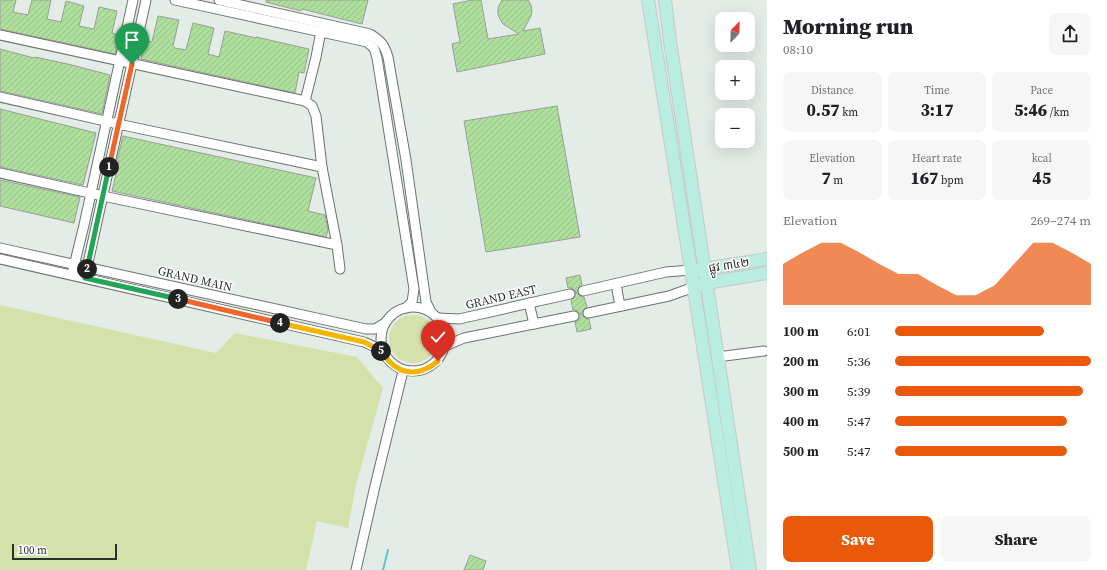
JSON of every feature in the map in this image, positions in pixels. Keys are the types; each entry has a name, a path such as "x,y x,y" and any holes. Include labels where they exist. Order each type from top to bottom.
{"main road":[{"path":"648,0 738,570"},
{"path":"664,0 750,570"},
{"name":"ផ្លូវ ៣៤២","path":"691,270 704,270 767,259"},
{"name":"ផ្លូវ ៣៤២","path":"694,287 706,283 767,273"}],"street":[{"path":"72,275 133,0"},
{"path":"85,278 146,0"},
{"path":"175,0 322,27 370,34 375,43 374,48 380,74 414,289 412,302 406,308"},
{"path":"219,0 322,27"},
{"path":"305,101 322,27"},
{"path":"0,35 305,101 312,106 316,116 322,167 337,245 340,269"},
{"path":"375,43 385,47 391,72 406,160 426,302 443,326 446,335 443,353 438,361 431,367 415,372 403,370 391,363 383,352 380,343 381,334 385,323 392,314 412,307 421,308 434,315"},
{"path":"380,74 391,72"},
{"path":"0,97 118,124 322,167"},
{"path":"0,173 337,245"},
{"name":"GRAND MAIN","path":"0,248 366,329 375,329 385,323"},
{"name":"GRAND MAIN","path":"0,259 364,342 383,352"},
{"path":"583,291 666,272 691,270"},
{"path":"616,284 620,306"},
{"path":"588,313 669,296 694,287"},
{"name":"GRAND EAST","path":"434,315 459,319 570,294"},
{"path":"529,303 534,324"},
{"path":"445,346 464,338 574,316"},
{"path":"717,357 764,351"},
{"path":"356,570 403,370"}],"green space":[{"path":"0,305 216,353 235,333 357,357 383,388 356,485 348,528 317,521 306,570 0,570"},
{"path":"408,315 418,315 427,319 433,325 436,330 436,348 427,359 418,363 408,363 399,359 393,353 389,344 389,334 393,325 399,319"}],"building":[{"path":"0,0 16,0 13,12 28,15 32,0 51,0 47,19 61,22 66,1 84,6 79,26 94,29 99,7 117,11 112,33 119,35 115,54 0,29"},
{"path":"266,0 368,0 362,24 302,9 301,11 281,6 266,2"},
{"path":"472,0 481,0 488,39 519,34 503,24 500,19 498,8 502,0 528,0 532,11 523,31 540,28 545,54 457,72 452,44 460,42 453,4"},
{"path":"158,16 179,20 173,46 175,48 186,50 193,23 214,28 208,54 219,57 225,31 309,49 304,73 299,72 295,93 141,59 145,40 152,42"},
{"path":"0,49 110,75 102,114 0,91"},
{"path":"557,106 580,237 486,252 464,121"},
{"path":"0,109 96,133 83,185 0,167"},
{"path":"123,136 316,178 308,211 325,215 328,230 326,237 112,191"},
{"path":"0,180 80,197 74,223 0,206"},
{"path":"580,275 582,285 579,287 577,292 579,295 584,297 587,307 582,311 582,315 586,319 589,319 591,329 577,332 575,322 580,318 580,314 576,310 573,310 571,300 574,298 576,293 572,288 568,288 566,278"},
{"path":"470,555 486,561 483,570 464,570"}],"waterway":[{"path":"383,570 388,550"}],"route":[{"path":"132,64 85,278 364,342 383,352 388,360 403,370 415,372 422,371 431,367 438,361"}]}
